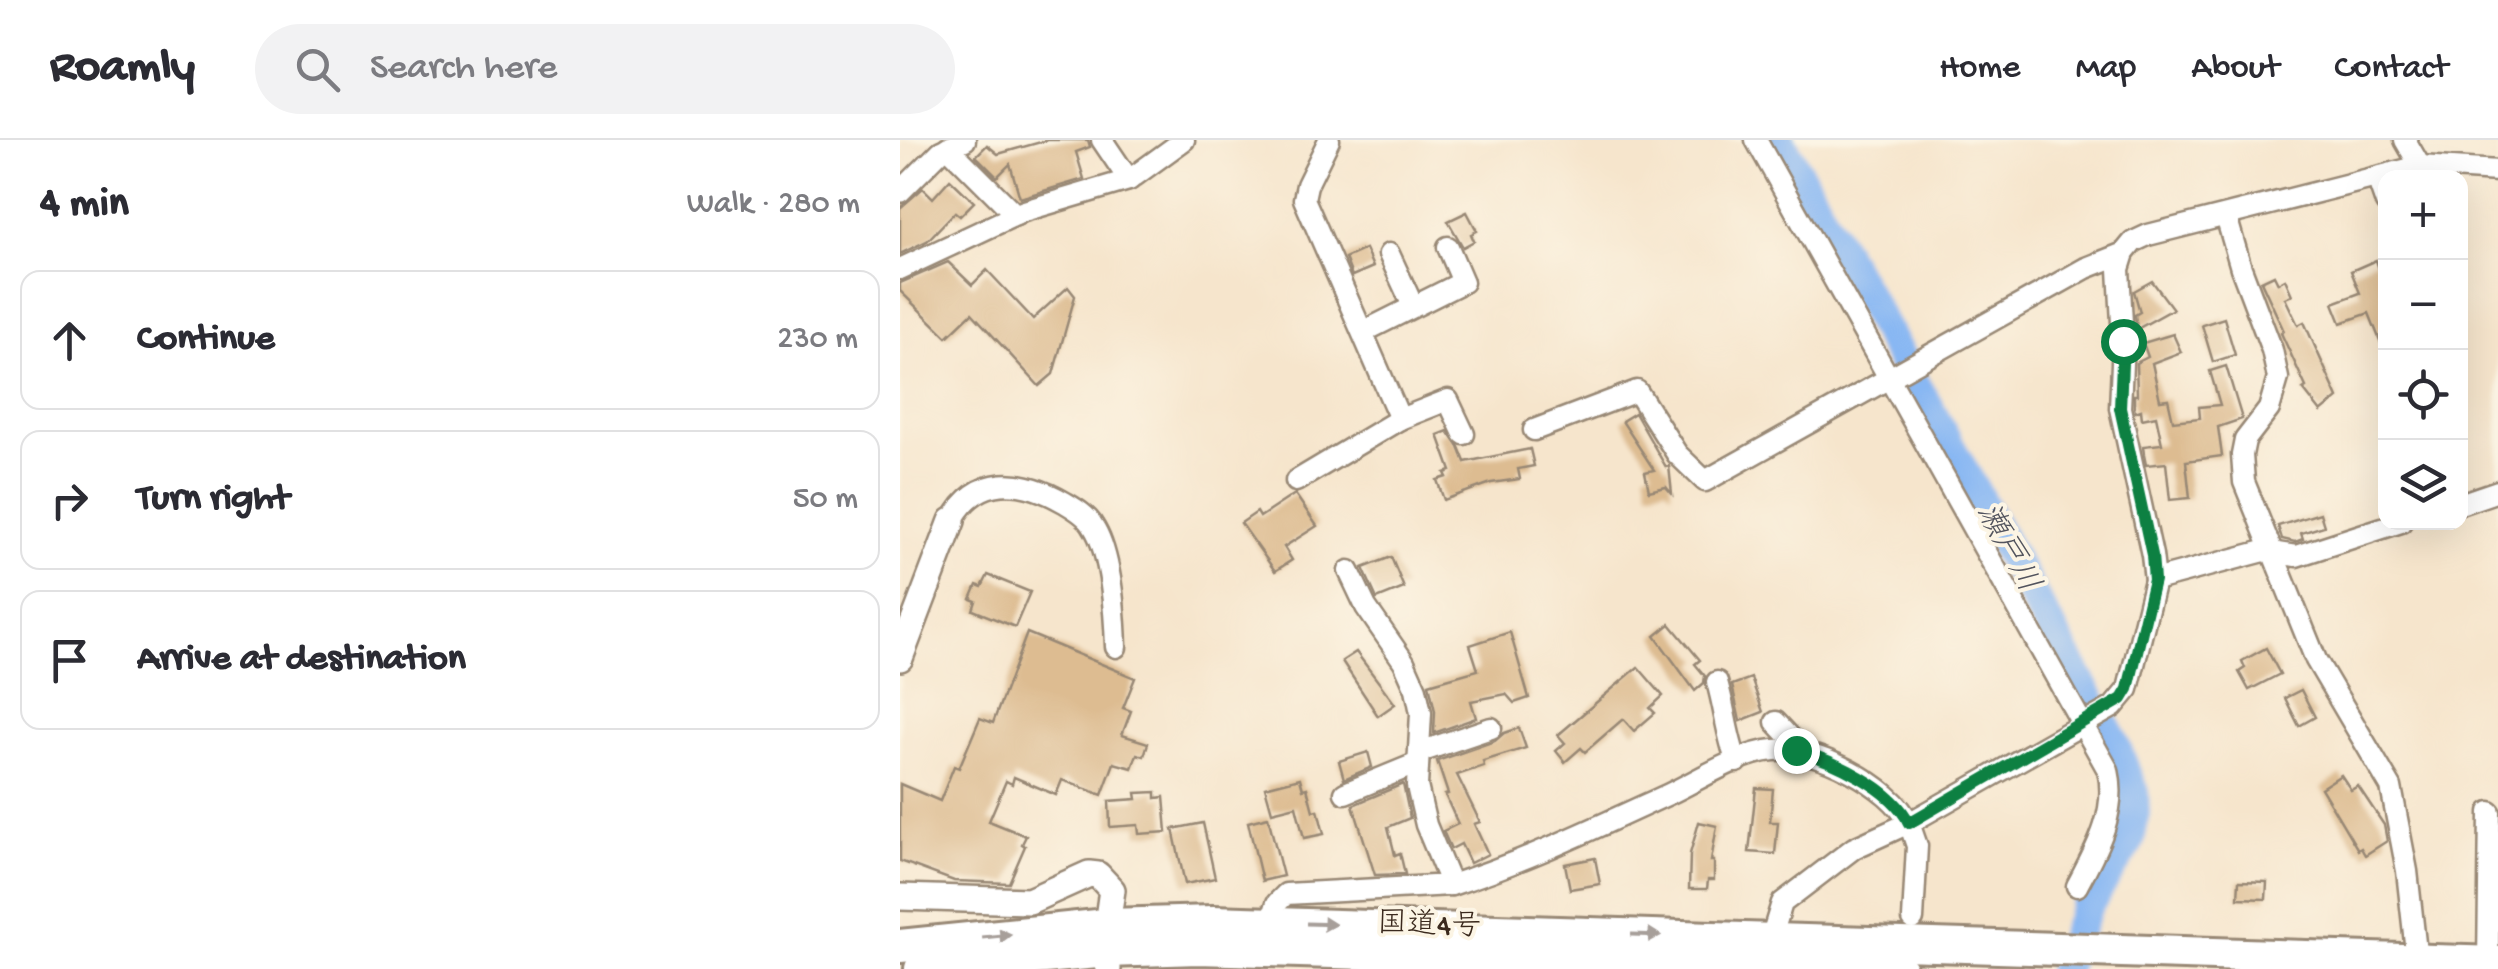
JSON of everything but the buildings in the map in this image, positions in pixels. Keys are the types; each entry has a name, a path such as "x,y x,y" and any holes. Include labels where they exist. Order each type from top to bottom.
{"highway":[{"name":"国道4号","path":"921,969 989,965 1271,922 1900,969"},
{"name":"国道4号","path":"900,946 1198,948 1455,962 1765,957 2017,947 2493,963"}],"street":[{"path":"1102,140 1130,180"},
{"path":"900,269 1016,215 1130,180 1184,140"},
{"path":"1329,140 1304,199 1400,420"},
{"path":"1756,140 2086,722 2108,770 2112,799 2094,855 2076,886"},
{"path":"2405,140 2420,166"},
{"path":"900,192 957,144 1016,215"},
{"path":"1765,957 1782,903 1854,848 1909,823 2086,722 2113,706 2128,689 2154,580 2120,408 2123,341 2119,269 2124,253 2134,242 2148,235 2420,166 2498,171"},
{"path":"2226,216 2278,378 2268,408 2245,440 2244,482 2316,660 2392,787 2417,961"},
{"path":"1362,332 1463,282 1448,246"},
{"path":"1534,430 1636,391 1677,454 1706,481 2086,268 2124,253"},
{"path":"1389,254 1414,306"},
{"path":"1296,481 1400,420 1448,400 1464,434"},
{"path":"900,658 952,521 975,494 1010,484 1032,486 1076,510 1095,528 1116,621 1116,647"},
{"path":"2468,501 2498,492"},
{"path":"2154,580 2264,551 2296,556 2378,529"},
{"path":"1349,571 1416,689 1421,713 1417,786 1426,825 1450,885"},
{"path":"1718,682 1729,724 1728,741 1737,762"},
{"path":"1776,722 1804,752"},
{"path":"1344,792 1491,728"},
{"path":"1271,922 1277,903 1286,894 1450,885 1570,840 1755,754 1774,750 1817,756 1885,793 1902,808 1917,846 1913,920"},
{"path":"2490,812 2493,963"},
{"path":"900,897 1028,901 1094,874 1104,878 1112,890 1107,948"}],"waterway":[{"name":"瀬戸川","path":"1779,140 2112,739 2133,793 2129,840 2086,907 2063,969"}],"route":[{"path":"1796,750 1817,756 1885,793 1902,808 1909,823 2122,699 2128,689 2154,580 2120,408 2123,341"}]}
